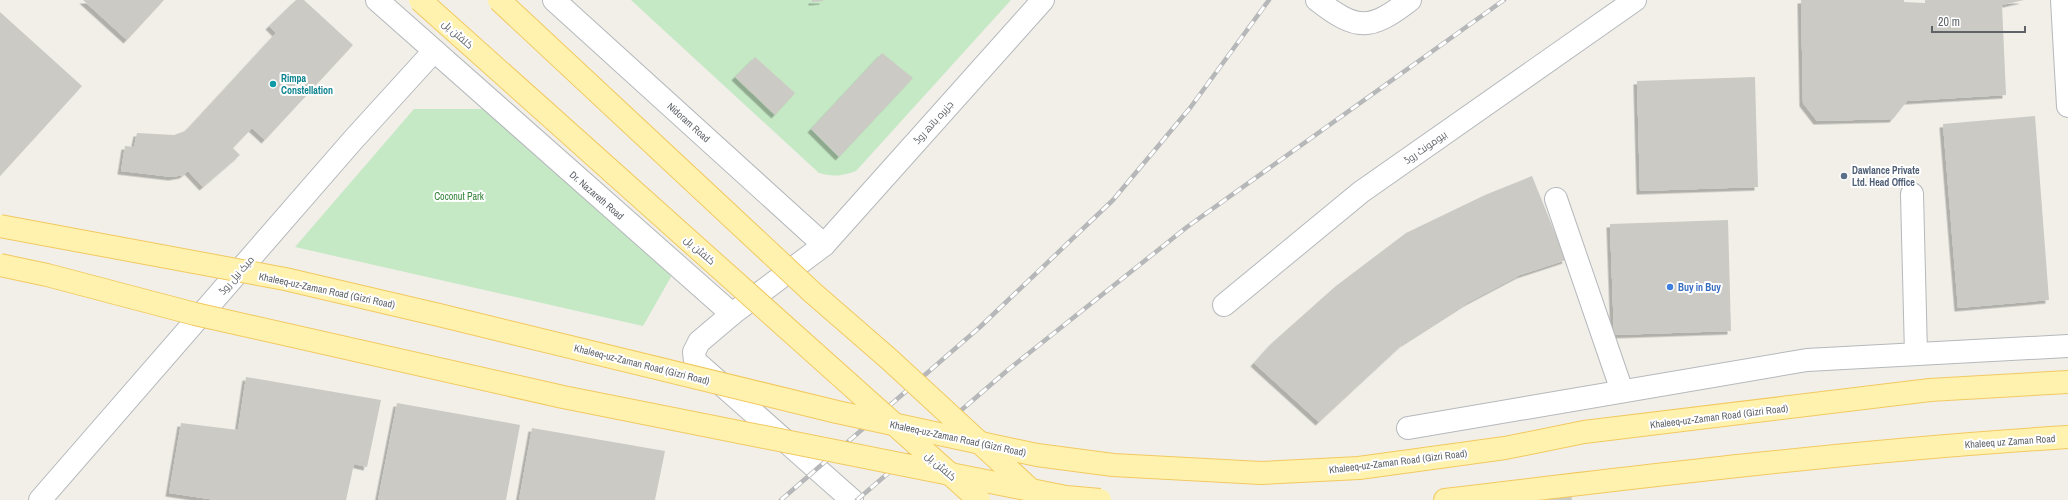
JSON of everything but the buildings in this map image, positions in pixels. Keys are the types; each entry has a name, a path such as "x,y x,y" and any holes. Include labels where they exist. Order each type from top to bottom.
{"main road":[{"name":"کلفٹن پل","path":"420,0 979,500"},
{"path":"499,0 813,293 889,359 1041,500"},
{"name":"Khaleeq-uz-Zaman Road (Gizri Road)","path":"0,226 285,279 440,315 837,412 1037,455 1113,466 1261,473 1359,468 1505,448 1584,432 1930,390 2068,382"},
{"path":"0,265 47,275 202,316 564,397 1066,497 1100,500"},
{"name":"Khaleeq uz Zaman Road","path":"1445,500 1951,444 2068,437"}],"street":[{"name":"Dr. Nazareth Road","path":"377,0 732,314"},
{"name":"Nidoram Road","path":"554,0 824,244"},
{"name":"جزیرہ باتھ روڈ","path":"824,244 1043,0"},
{"path":"1317,0 1338,17 1352,23 1371,23 1391,15 1410,0"},
{"name":"بیومونٹ روڈ","path":"1224,305 1361,192 1635,0"},
{"path":"2062,0 2068,106"},
{"name":"میک نیل روڈ","path":"40,500 353,140 434,51"},
{"path":"1912,194 1916,354"},
{"path":"1556,199 1622,391"},
{"path":"824,244 732,314 699,342 694,352 695,361 852,500"},
{"path":"1408,428 1807,360 2068,346"}],"green space":[{"path":"631,0 1011,0 856,171 842,175 833,175 819,173"},
{"name":"Coconut Park","path":"414,109 493,109 672,275 643,326 295,247"}],"railway":[{"path":"781,500 980,327 1113,200 1190,108 1269,0"},
{"path":"857,500 1009,369 1187,227 1504,0"}],"place":[{"name":"Rimpa Constellation","path":"273,84"},
{"name":"Dawlance Private Ltd. Head Office","path":"1844,176"},
{"name":"Buy in Buy","path":"1670,287"}]}
